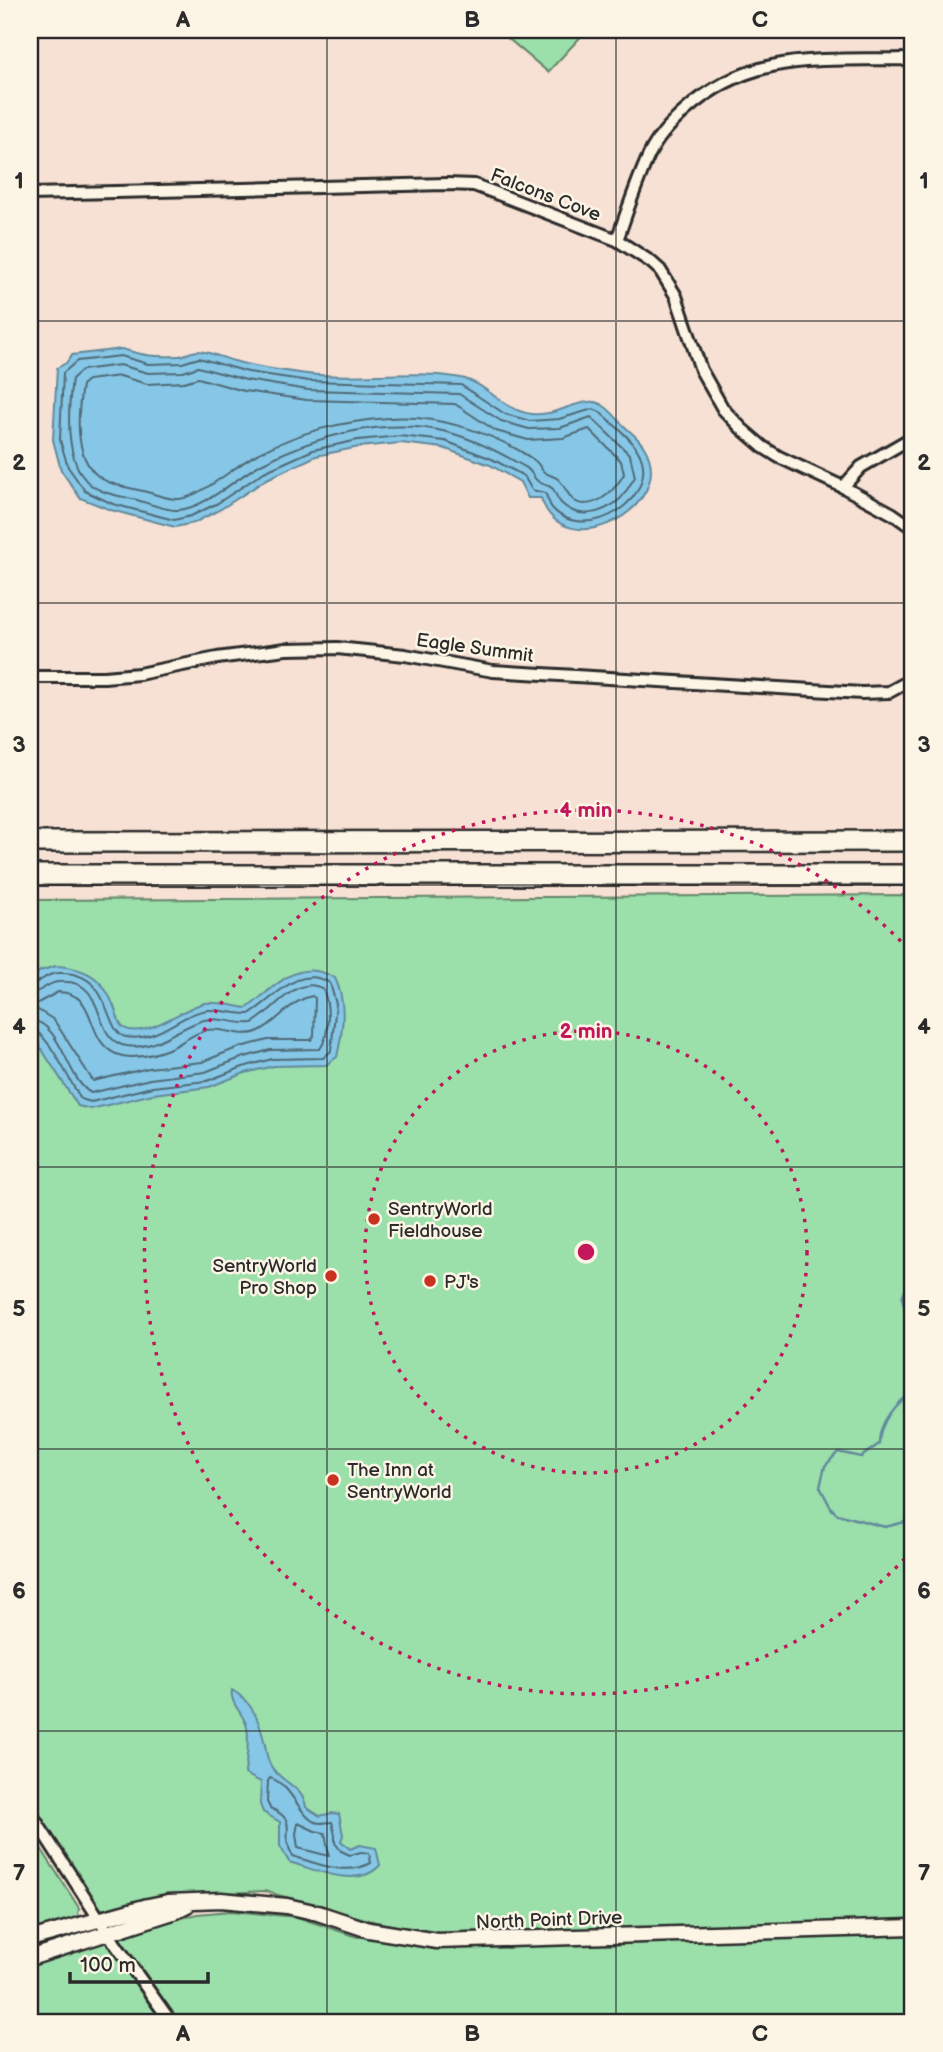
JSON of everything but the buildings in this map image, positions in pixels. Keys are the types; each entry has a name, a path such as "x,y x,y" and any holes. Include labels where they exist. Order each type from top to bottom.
{"highway":[{"path":"30,842 913,841"},
{"path":"30,874 913,875"}],"street":[{"path":"617,240 650,154 664,131 704,94 732,77 761,67 794,62 902,58 913,62"},
{"name":"Falcons Cove","path":"30,194 474,185 617,240 651,262 676,296 701,370 723,409 732,419 763,447 844,487 913,528"},
{"path":"844,487 861,467 913,437"},
{"name":"Eagle Summit","path":"30,677 139,674 272,650 337,648 405,655 493,671 848,692 889,692 913,679"},
{"path":"30,1812 104,1927 171,2022"},
{"name":"North Point Drive","path":"30,1939 173,1912 190,1903 221,1900 287,1906 369,1930 437,1941 913,1927"},
{"name":"North Point Drive","path":"30,1958 104,1927"}],"green space":[{"path":"498,30 587,30 548,72"},
{"path":"913,895 913,2022 30,2022 30,1956 197,1914 230,1911 297,1917 357,1937 443,1935 376,1922 264,1891 177,1896 94,1911 30,1812 30,900"},
{"path":"30,1831 79,1908 78,1916 73,1922 30,1934"}],"water":[{"path":"122,349 144,355 163,356 182,356 199,351 252,366 326,376 423,374 461,378 479,385 512,408 532,414 548,413 581,403 598,403 611,412 644,447 651,469 646,490 633,508 615,521 593,528 572,528 554,518 541,498 528,498 520,482 490,465 443,448 401,443 359,447 316,456 267,479 194,523 175,527 111,510 80,498 61,470 53,440 57,368 66,363 72,355"},
{"path":"56,966 79,970 96,978 108,993 121,1025 133,1031 153,1026 205,1003 247,1008 278,983 298,972 321,972 335,978 341,997 342,1027 337,1057 326,1065 274,1066 245,1073 209,1087 153,1094 91,1109 78,1106 30,1031 30,980 40,971"},
{"path":"232,1690 245,1700 255,1713 268,1759 275,1771 301,1794 306,1807 320,1816 339,1814 343,1835 341,1841 350,1849 360,1845 376,1848 380,1865 371,1872 348,1877 323,1873 289,1862 280,1846 280,1822 263,1812 260,1804 261,1782 245,1774 247,1727 235,1704"}],"waterway":[{"path":"913,1281 903,1297 907,1316 907,1346 913,1360"},
{"path":"913,1391 885,1420 879,1444 861,1457 838,1452 825,1466 820,1487 837,1514 885,1527 913,1520"}],"place":[{"name":"SentryWorld Fieldhouse","path":"374,1219"},
{"name":"SentryWorld Pro Shop","path":"331,1276"},
{"name":"PJ's","path":"430,1281"},
{"name":"The Inn at SentryWorld","path":"333,1480"}]}
